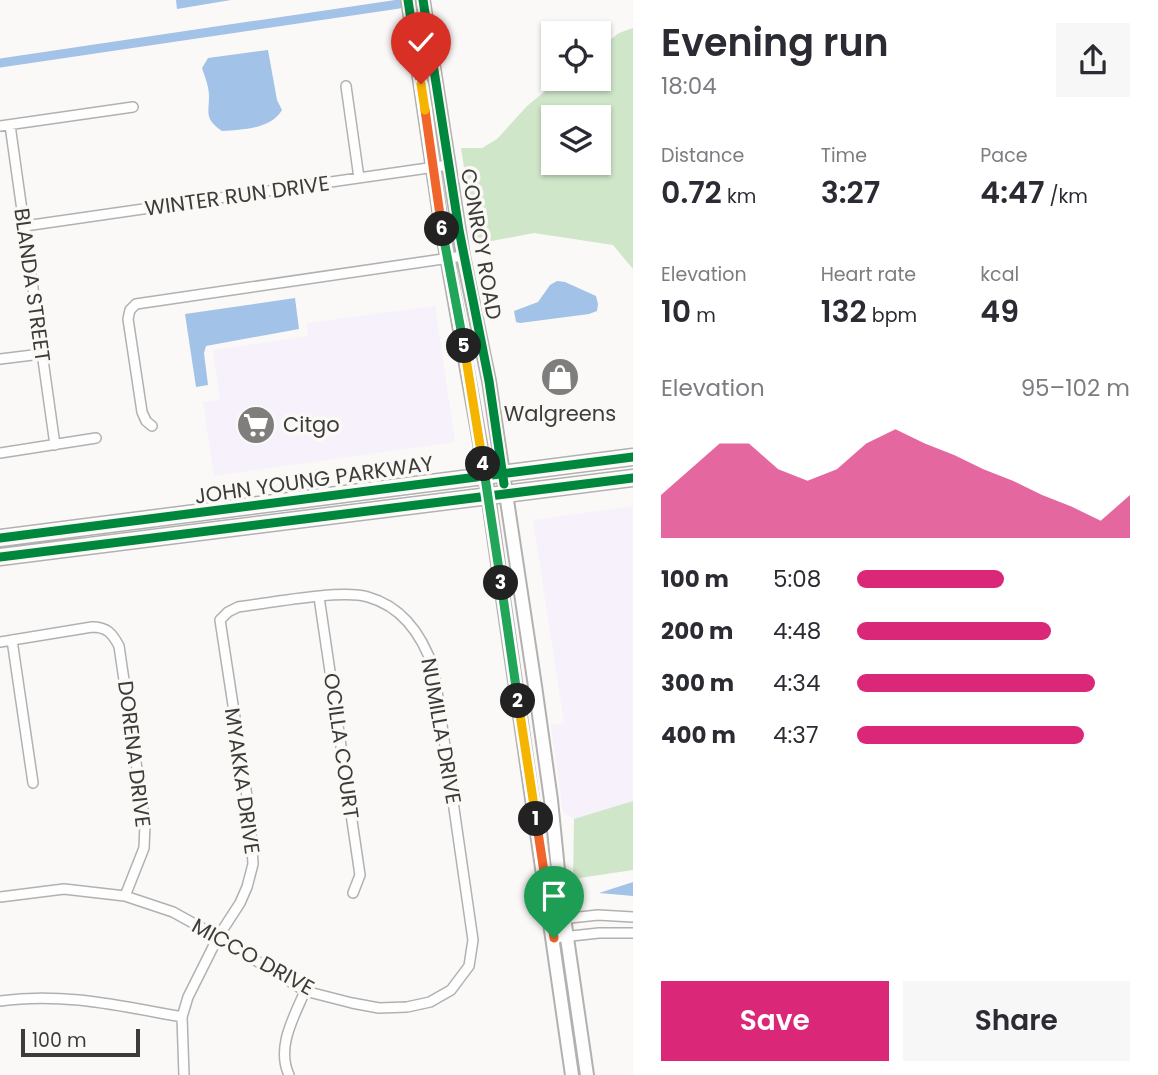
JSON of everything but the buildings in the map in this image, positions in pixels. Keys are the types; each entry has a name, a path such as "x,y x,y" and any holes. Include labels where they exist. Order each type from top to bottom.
{"highway":[{"name":"JOHN YOUNG PARKWAY","path":"0,538 633,457"},
{"name":"JOHN YOUNG PARKWAY","path":"0,557 633,478"}],"main road":[{"name":"CONROY ROAD","path":"408,0 447,259 485,475 534,802 558,920"},
{"name":"CONROY ROAD","path":"423,0 463,256 489,381 539,709 551,800 558,920"},
{"path":"516,684 526,700 539,709"},
{"path":"534,802 551,800"},
{"path":"558,920 572,1075"},
{"path":"560,937 587,1075"}],"street":[{"path":"346,86 359,178"},
{"path":"5,126 133,107"},
{"name":"BLANDA STREET","path":"5,126 25,226 55,444"},
{"name":"WINTER RUN DRIVE","path":"25,226 449,164"},
{"path":"152,426 142,412 128,319 130,310 136,304 463,256"},
{"path":"0,359 41,354"},
{"path":"0,453 96,438"},
{"name":"NUMILLA DRIVE","path":"238,607 342,594 368,597 397,611 412,626 426,646 434,670 473,940"},
{"name":"OCILLA COURT","path":"319,597 360,875 353,893"},
{"name":"MYAKKA DRIVE","path":"184,1075 182,1017 197,977 240,903 253,864 250,816 220,620 238,607"},
{"name":"DORENA DRIVE","path":"12,640 103,627 113,634 119,646 145,824 144,848 125,896"},
{"path":"0,642 12,640 33,783"},
{"name":"MICCO DRIVE","path":"0,897 64,889 125,896 173,912 305,991 379,1008 407,1007 430,1002 451,989 469,967 473,940"},
{"path":"558,920 611,915 633,917"},
{"path":"560,937 633,933"},
{"path":"289,1075 285,1067 286,1036 305,991"},
{"path":"0,1001 39,997 69,998 182,1017"}],"shaded area":[{"path":"435,306 455,442 214,476 203,402 220,400 213,350 308,336 307,323"},
{"path":"633,506 633,801 574,819 563,812 551,725 564,723 533,520"}],"green space":[{"path":"633,28 633,269 613,245 534,233 476,244 461,148 482,148 497,139 527,106 545,91 611,91 611,39"},
{"path":"633,801 633,870 573,879 574,819"}],"water":[{"path":"176,0 231,0 177,9"},
{"path":"268,50 277,100 282,110 263,125 222,131 210,119 208,89 202,68 208,58"},
{"path":"557,281 596,296 597,311 516,322 514,311 538,302 550,285"},
{"path":"295,298 299,329 206,346 204,353 208,385 196,387 185,314"},
{"path":"633,882 633,896 599,893"}],"waterway":[{"path":"0,63 399,4"}],"cycle path":[{"path":"408,0 441,223"},
{"path":"423,0 459,230 489,381 504,484"},
{"path":"0,538 633,457"},
{"path":"0,557 633,478"}],"place":[{"name":"Walgreens","path":"560,377"},
{"name":"Citgo","path":"256,425"}],"route":[{"path":"421,84 447,259 483,460 554,938"}]}
